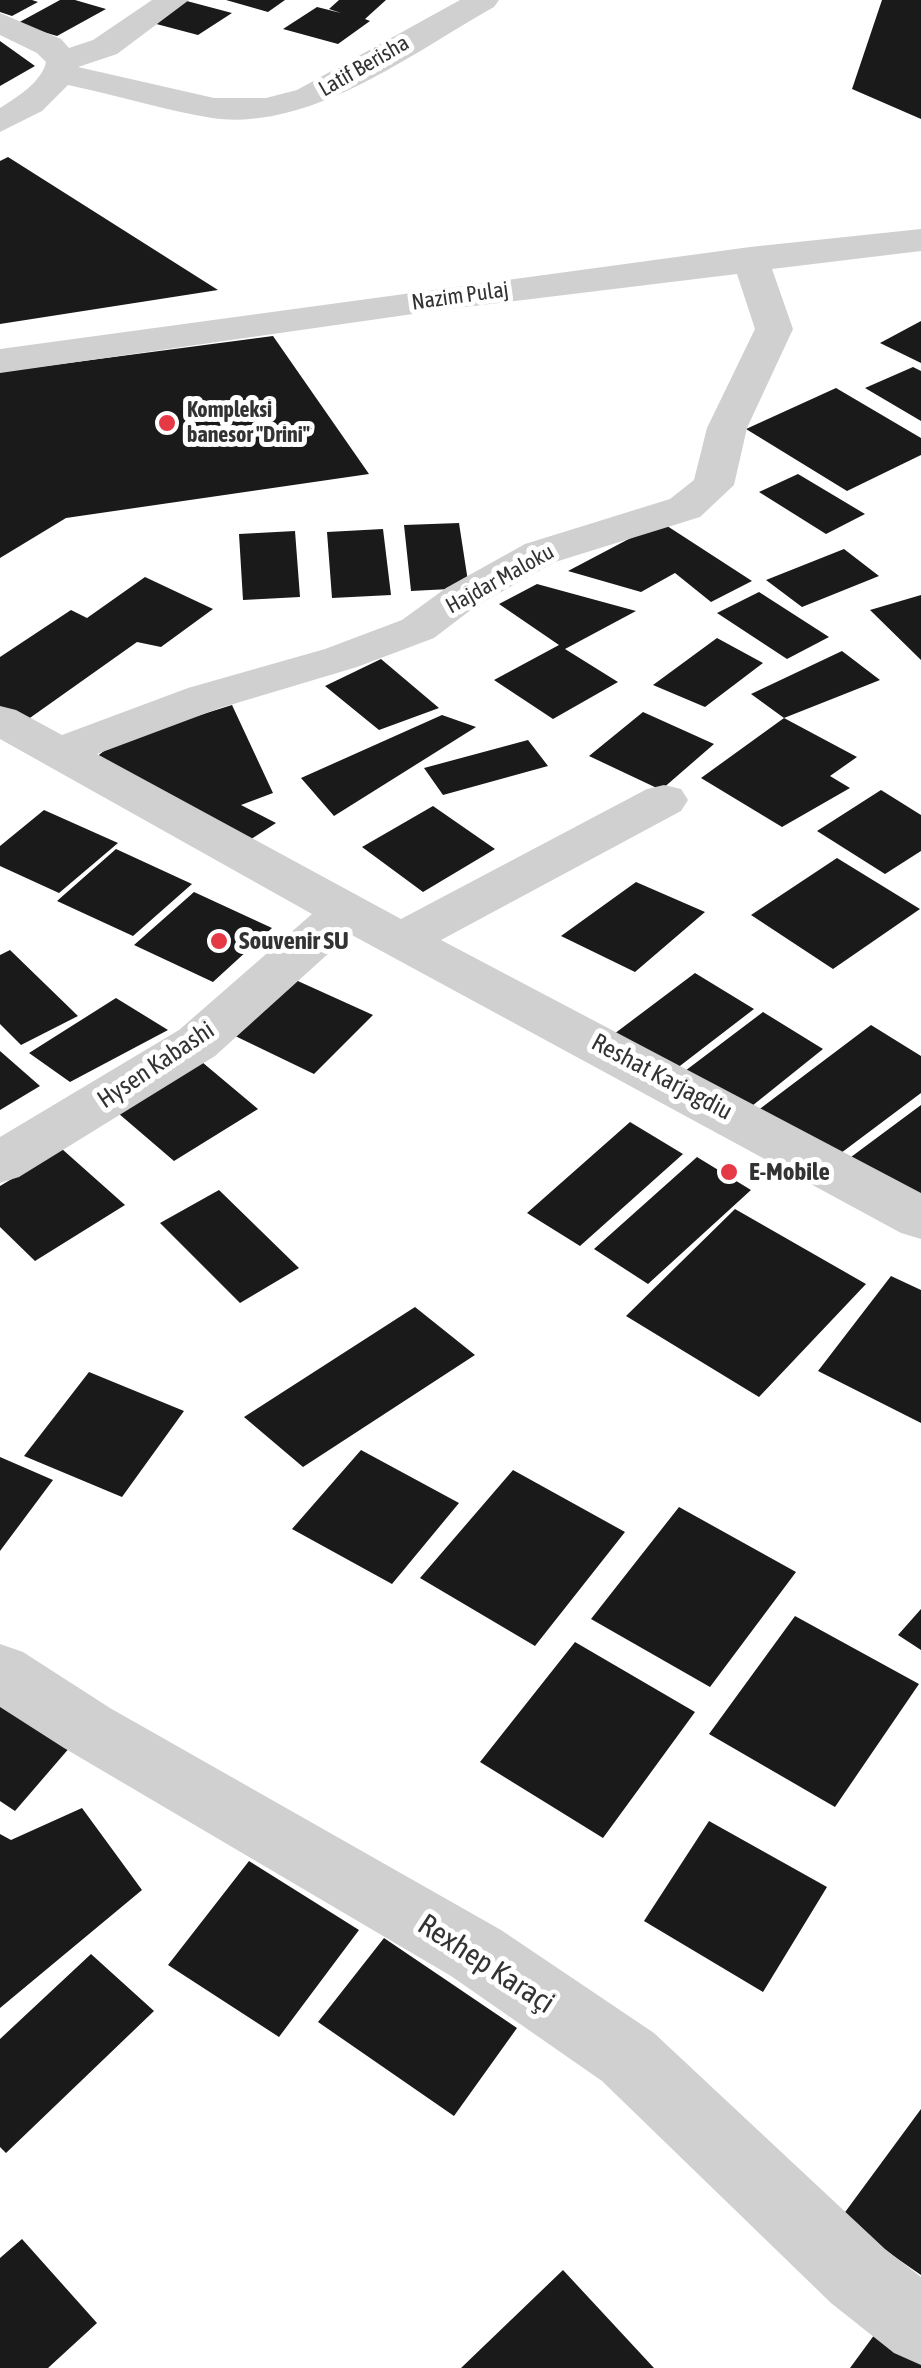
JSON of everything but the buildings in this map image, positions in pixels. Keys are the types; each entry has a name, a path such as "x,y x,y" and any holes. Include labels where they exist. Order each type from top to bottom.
{"street":[{"path":"0,122 30,104 62,66 104,46 173,0"},
{"name":"Latif Berisha","path":"62,66 214,108 267,108 310,97 483,0"},
{"path":"0,22 49,46 62,66"},
{"name":"Nazim Pulaj","path":"0,361 750,258 921,240"},
{"name":"Hajdar Maloku","path":"57,752 204,698 341,658 418,629 461,597 540,553 685,508 713,485 727,428 774,329 750,258"},
{"name":"Reshat Karjagdiu","path":"0,720 346,911 921,1218"},
{"path":"401,940 664,800"},
{"name":"Hysen Kabashi","path":"0,1163 197,1043 346,911"},
{"name":"Rexhep Karaçi","path":"0,1672 86,1728 476,1953 628,2057 858,2276 921,2326"}],"place":[{"name":"Kompleksi banesor \"Drini\"","path":"167,423"},
{"name":"Souvenir SU","path":"219,941"},
{"name":"E-Mobile","path":"729,1172"}]}
